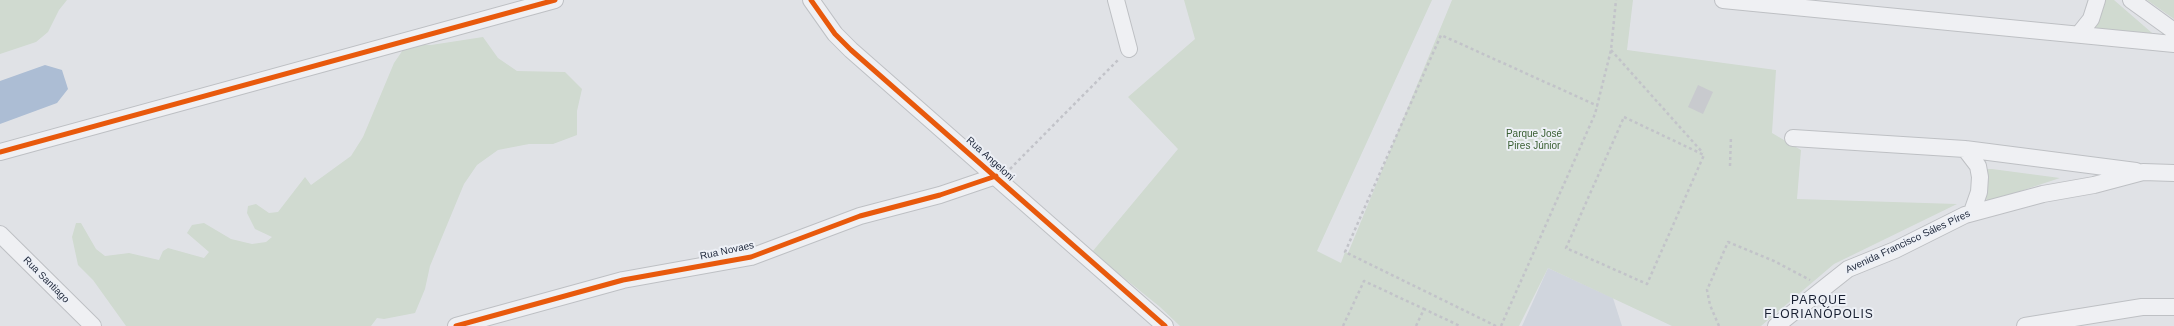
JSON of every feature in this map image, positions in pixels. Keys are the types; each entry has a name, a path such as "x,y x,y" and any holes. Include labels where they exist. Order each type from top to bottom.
{"street":[{"path":"0,152 555,0"},
{"name":"Rua Angeloni","path":"811,0 835,34 852,50 998,178 1161,325"},
{"path":"1116,0 1129,48"},
{"path":"1723,0 2174,44"},
{"path":"2079,34 2091,19 2098,0"},
{"path":"2131,0 2174,30"},
{"path":"1793,138 1965,149 2143,172"},
{"path":"1965,149 1978,166 1980,177 1979,192 1972,212"},
{"name":"Avenida Francisco Sáles Píres","path":"1776,326 1848,269 1895,250 1972,212 2043,194 2094,185 2143,172 2174,173"},
{"name":"Rua Novaes","path":"456,326 623,280 751,257 860,216 998,178"},
{"name":"Rua Santiago","path":"0,234 93,326"},
{"path":"2025,326 2142,307 2174,308"}],"path":[{"path":"1501,326 1598,106 1611,50 1616,0"},
{"path":"1496,326 1345,252 1441,35 1598,106"},
{"path":"998,178 1129,48"},
{"path":"1611,50 1704,155"},
{"path":"1624,117 1704,155 1647,284 1566,248 1624,117"},
{"path":"1730,166 1732,136"},
{"path":"1719,326 1710,305 1707,290 1728,242 1774,260 1824,287"},
{"path":"1343,326 1364,281 1460,326"},
{"path":"1416,326 1424,309"}],"shaded area":[{"path":"1548,268 1613,298 1622,326 1522,326"}],"green space":[{"path":"0,0 67,0 59,10 48,32 36,42 0,54"},
{"name":"Parque José Pires Júnior","path":"1184,0 1432,0 1317,251 1341,263 1345,252 1348,253 1452,0 1633,0 1627,50 1776,70 1772,133 1801,150 1797,199 1957,204 1834,264 1761,326 1672,326 1548,268 1519,326 1180,326 1160,307 1092,252 1178,149 1128,97 1195,39"},
{"path":"2101,0 2114,0 2159,39 2094,30 2094,19"},
{"path":"2147,0 2174,0 2174,19"},
{"path":"483,37 498,58 517,71 565,72 582,89 577,111 577,135 553,144 529,144 498,150 477,165 464,184 430,266 425,289 415,313 384,319 377,318 371,326 126,326 93,280 78,265 72,237 76,223 81,223 96,249 105,256 129,253 159,260 163,251 168,248 204,258 209,252 187,233 192,225 204,223 231,239 252,244 266,242 272,237 255,229 247,213 248,206 256,204 269,213 278,212 305,177 311,185 351,156 363,137 394,63 407,44 431,45"},
{"path":"1984,169 2060,178 1987,202 1984,191"}],"water":[{"path":"45,65 62,70 68,89 57,103 0,124 0,81"}],"building":[{"path":"1698,85 1713,92 1703,114 1688,107"}],"cycle path":[{"path":"0,152 555,0"},
{"path":"811,0 835,34 851,50 1165,326"},
{"path":"456,326 623,280 751,257 860,216 940,195 996,176"}],"district":[{"name":"PARQUE FLORIANÓPOLIS","path":"1819,308"}]}
